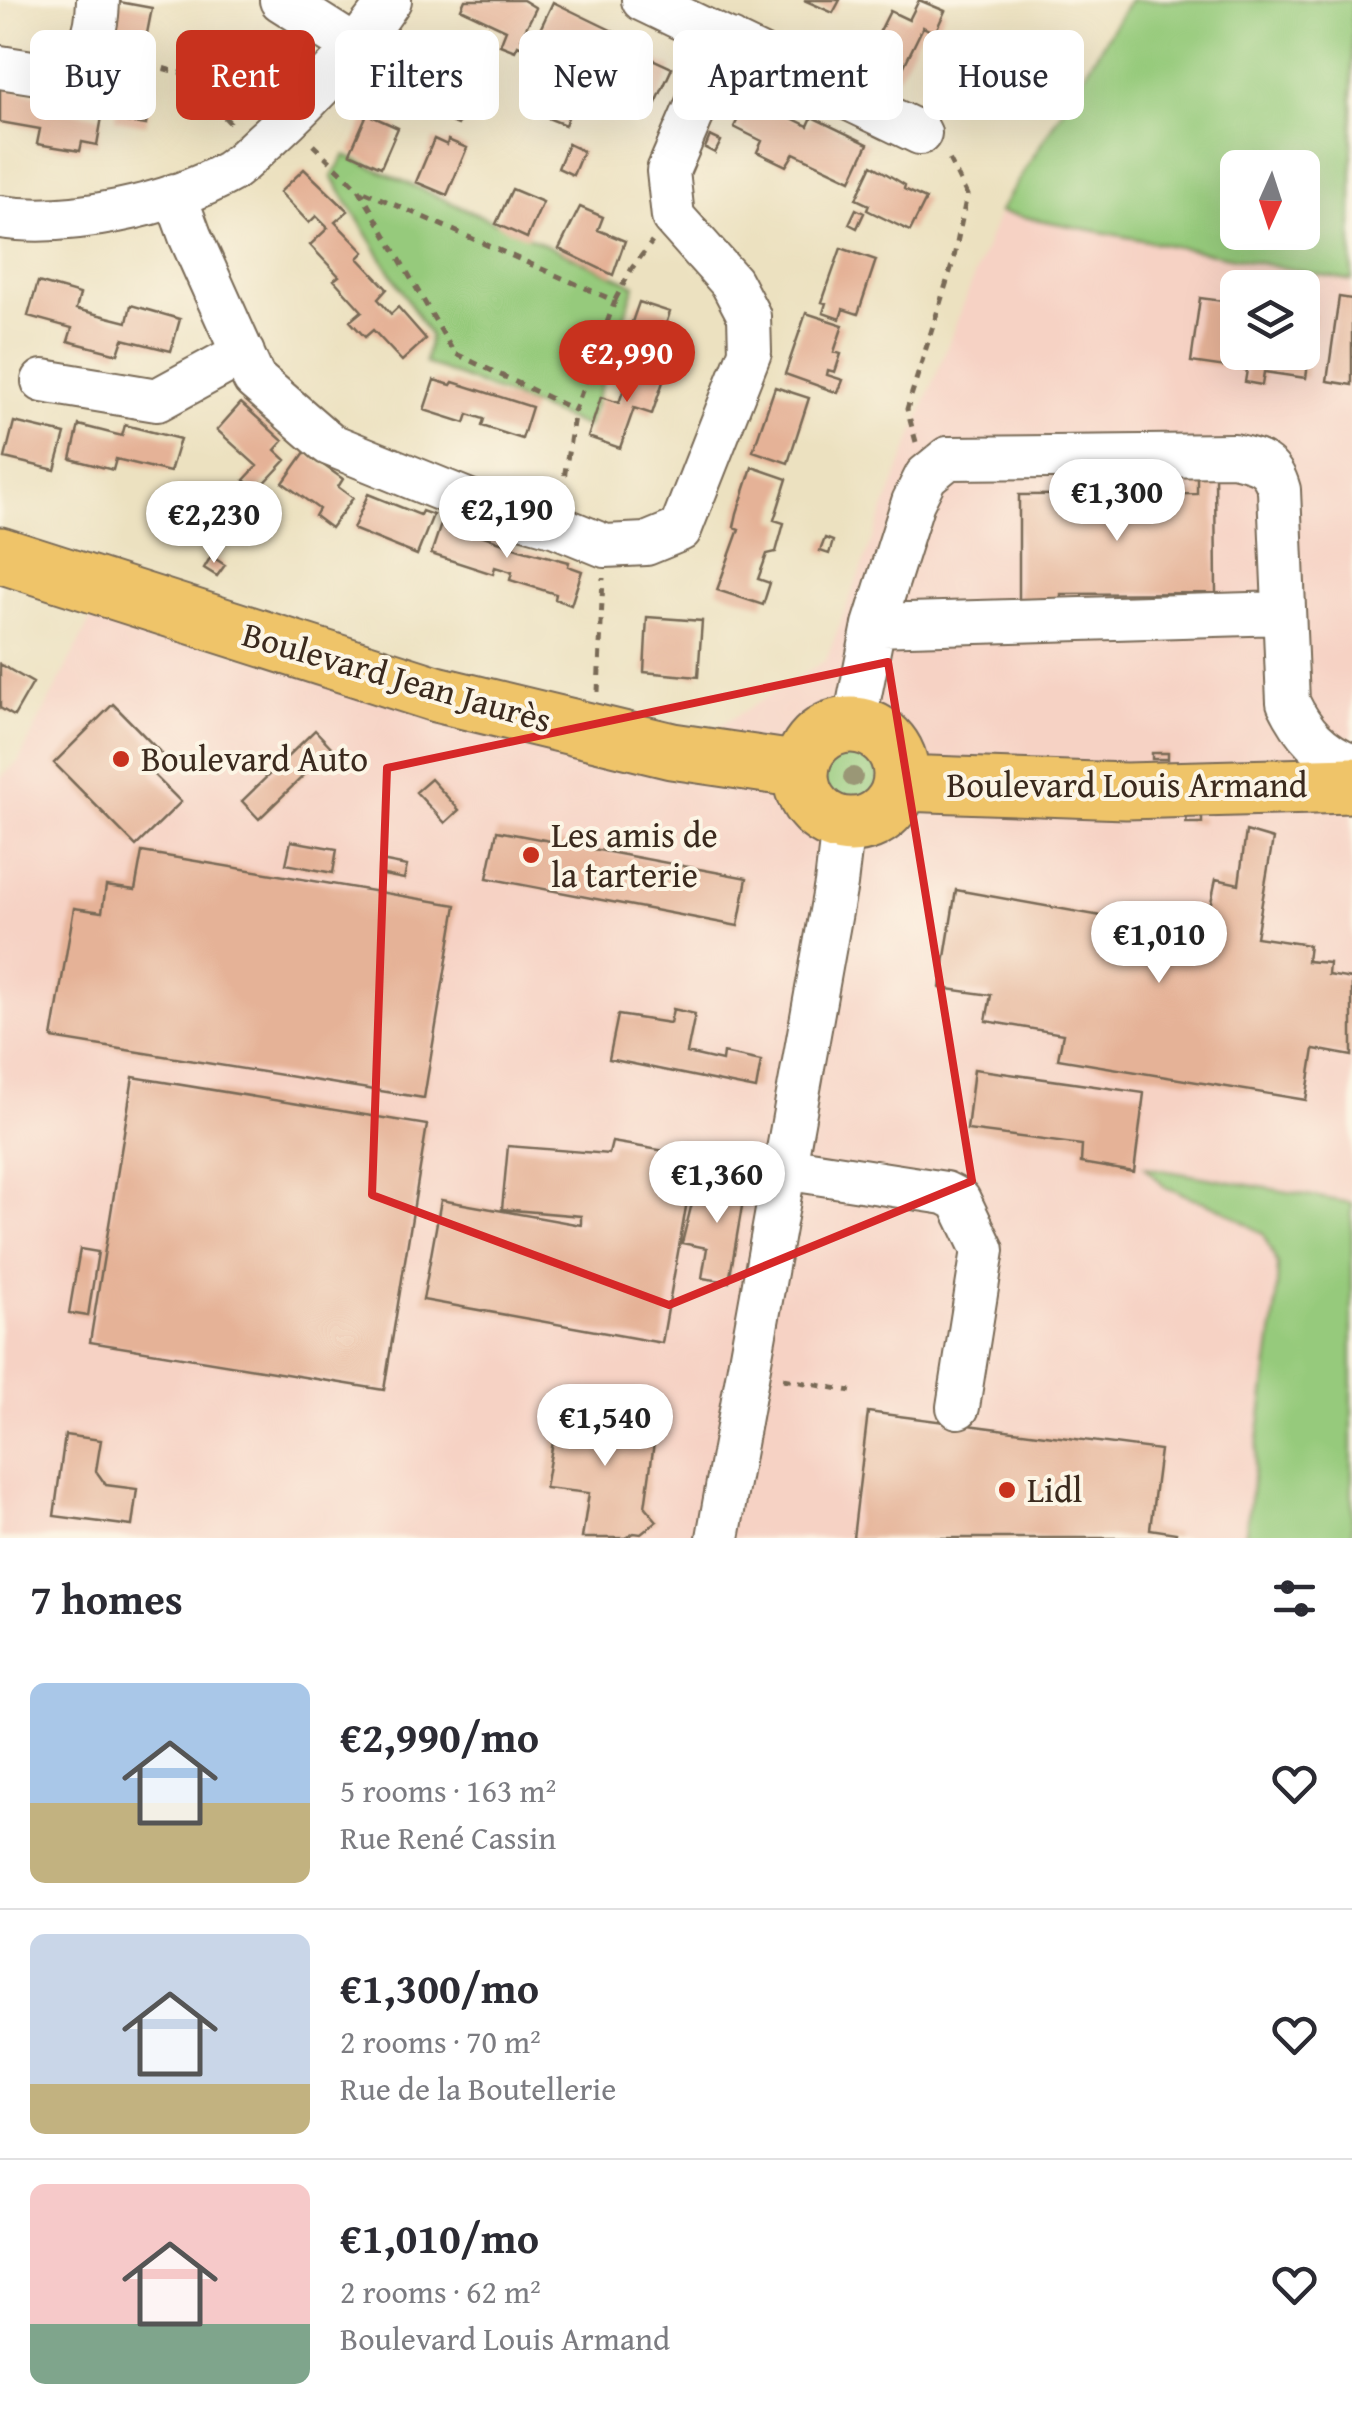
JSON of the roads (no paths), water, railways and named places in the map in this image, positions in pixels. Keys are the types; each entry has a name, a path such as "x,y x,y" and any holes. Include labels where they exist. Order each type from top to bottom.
{"main road":[{"name":"Boulevard Jean Jaurès","path":"0,554 436,694 672,751 801,770"},
{"path":"854,724 885,737 896,750 901,783 887,811 874,820 843,825 816,812 807,800 801,770 805,756 824,732 854,724"},
{"name":"Boulevard Louis Armand","path":"901,783 1126,791 1352,785"}],"street":[{"path":"0,67 57,76 81,60 97,28 98,0"},
{"path":"281,0 335,34"},
{"path":"369,30 390,0"},
{"path":"643,0 707,30"},
{"path":"0,217 30,221 128,208 175,195 230,171 335,71"},
{"path":"175,195 254,379 329,444 472,502 556,526 605,546 646,544 680,530 750,352 749,316 731,282 673,217 668,171 690,120"},
{"path":"895,120 920,132"},
{"path":"43,381 157,400 242,352"},
{"path":"854,724 874,625 912,502 926,476 948,458 1234,456 1264,462 1275,476 1279,490 1288,702 1300,728 1327,754 1352,765"},
{"path":"874,625 1284,613"},
{"path":"718,1538 836,884 843,825"},
{"path":"784,1168 945,1193 959,1200 983,1250 958,1407"}],"place":[{"name":"Boulevard Auto","path":"121,759"},
{"name":"Les amis de la tarterie","path":"531,855"},
{"name":"Lidl","path":"1007,1490"}]}
